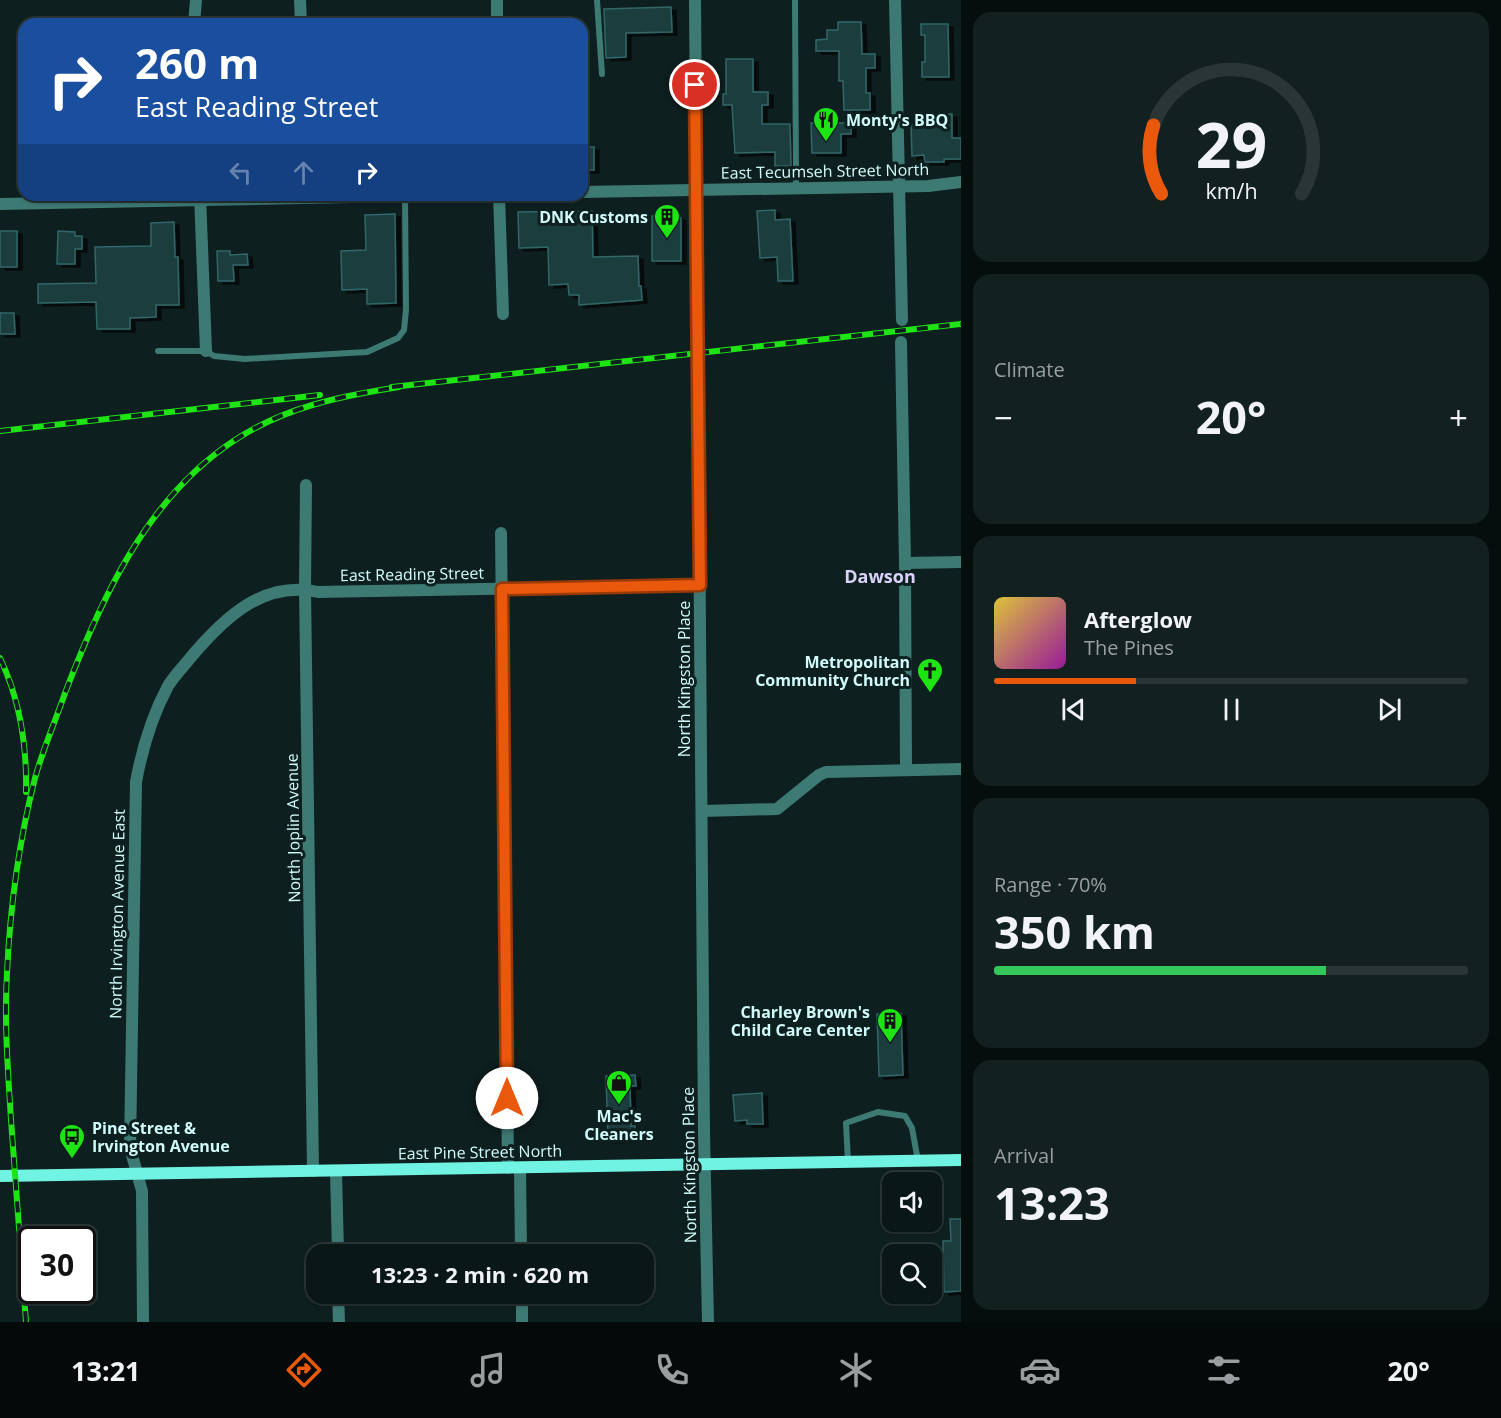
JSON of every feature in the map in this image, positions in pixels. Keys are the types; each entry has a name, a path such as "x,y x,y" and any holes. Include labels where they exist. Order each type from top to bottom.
{"main road":[{"name":"East Pine Street North","path":"0,1176 961,1161"}],"street":[{"path":"194,18 196,0"},
{"path":"300,0 301,18"},
{"path":"497,0 497,18"},
{"name":"North Kingston Place","path":"695,0 708,1322"},
{"path":"895,0 902,320"},
{"name":"East Tecumseh Street North","path":"588,192 899,187 961,183"},
{"path":"0,204 100,201"},
{"path":"200,201 206,351"},
{"path":"499,201 503,314"},
{"path":"901,342 906,770"},
{"name":"North Joplin Avenue","path":"306,485 305,590 313,1171"},
{"path":"501,533 514,1168 520,1244"},
{"path":"905,563 961,562"},
{"name":"East Reading Street","path":"305,590 318,592 700,585"},
{"name":"North Irvington Avenue East","path":"143,1322 142,1194 130,1153 136,782 141,755 154,717 169,684 215,629 254,600 279,592 305,590"},
{"path":"702,811 777,809 819,775 826,772 961,769"},
{"path":"336,1171 338,1244"},
{"path":"338,1304 339,1322"},
{"path":"522,1304 522,1322"}],"lane":[{"path":"597,0 602,74"},
{"path":"795,0 796,188"},
{"path":"158,351 206,351 214,356 245,359 367,352 398,338 404,330 406,310 405,201"},
{"path":"848,1162 846,1123 878,1112 905,1116 912,1128 918,1161"}],"building":[{"path":"671,7 672,32 626,33 626,57 606,58 604,9"},
{"path":"838,22 861,22 862,54 875,54 875,68 866,68 866,93 870,93 870,110 844,110 843,81 839,81 839,51 816,51 816,40 827,39 827,30 838,30"},
{"path":"921,24 948,24 949,77 922,77 922,62 925,62 925,35 921,35"},
{"path":"726,59 753,59 753,92 768,92 768,105 762,105 762,124 790,124 791,166 775,166 775,152 735,153 732,105 723,105 723,94 726,94"},
{"path":"952,114 952,138 961,138 961,159 925,162 924,155 912,156 911,125 924,125 924,115"},
{"name":"Monty's BBQ","path":"811,123 851,123 851,134 841,134 841,153 812,153"},
{"path":"588,147 594,147 594,170 588,170"},
{"path":"775,210 775,220 790,219 793,281 778,281 777,257 760,258 757,211"},
{"path":"592,211 593,257 638,256 642,300 579,305 579,295 569,295 568,284 549,285 548,247 519,248 518,212"},
{"path":"395,214 396,303 367,304 367,289 342,290 341,251 366,250 365,215"},
{"name":"DNK Customs","path":"652,216 681,218 681,261 652,261"},
{"path":"174,222 175,257 178,257 179,305 156,305 156,317 130,318 130,329 97,329 96,302 38,303 38,284 96,283 95,247 151,246 151,223"},
{"path":"0,231 17,231 17,267 0,267"},
{"path":"58,231 75,232 75,236 82,236 82,249 75,249 75,264 57,264"},
{"path":"217,251 230,251 230,255 247,254 248,265 233,265 234,281 218,281"},
{"path":"0,313 14,313 15,334 0,334"},
{"name":"Charley Brown's Child Care Center","path":"901,1013 903,1075 879,1076 877,1014"},
{"name":"Mac's Cleaners","path":"635,1075 636,1086 630,1086 631,1126 635,1126 636,1139 608,1140 606,1076"},
{"path":"762,1093 763,1124 747,1124 747,1120 735,1121 733,1095"},
{"path":"950,1219 961,1219 961,1291 944,1292 943,1241 951,1241"}],"railway":[{"path":"392,387 961,324"},
{"path":"26,1322 7,1046 8,949 13,899 29,802 45,746 79,657 111,587 130,553 176,490 204,463 254,429 294,411 356,394 399,387"},
{"path":"0,431 320,395"},
{"path":"0,658 13,690 21,724 26,792"}],"place":[{"name":"Monty's BBQ","path":"826,143"},
{"name":"DNK Customs","path":"667,240"},
{"name":"Metropolitan Community Church","path":"930,694"},
{"name":"Charley Brown's Child Care Center","path":"890,1044"},
{"name":"Mac's Cleaners","path":"619,1106"},
{"name":"Pine Street & Irvington Avenue","path":"72,1160"}],"district":[{"name":"Dawson","path":"880,576"}],"route":[{"path":"507,1098 502,589 700,585 695,85"}]}
